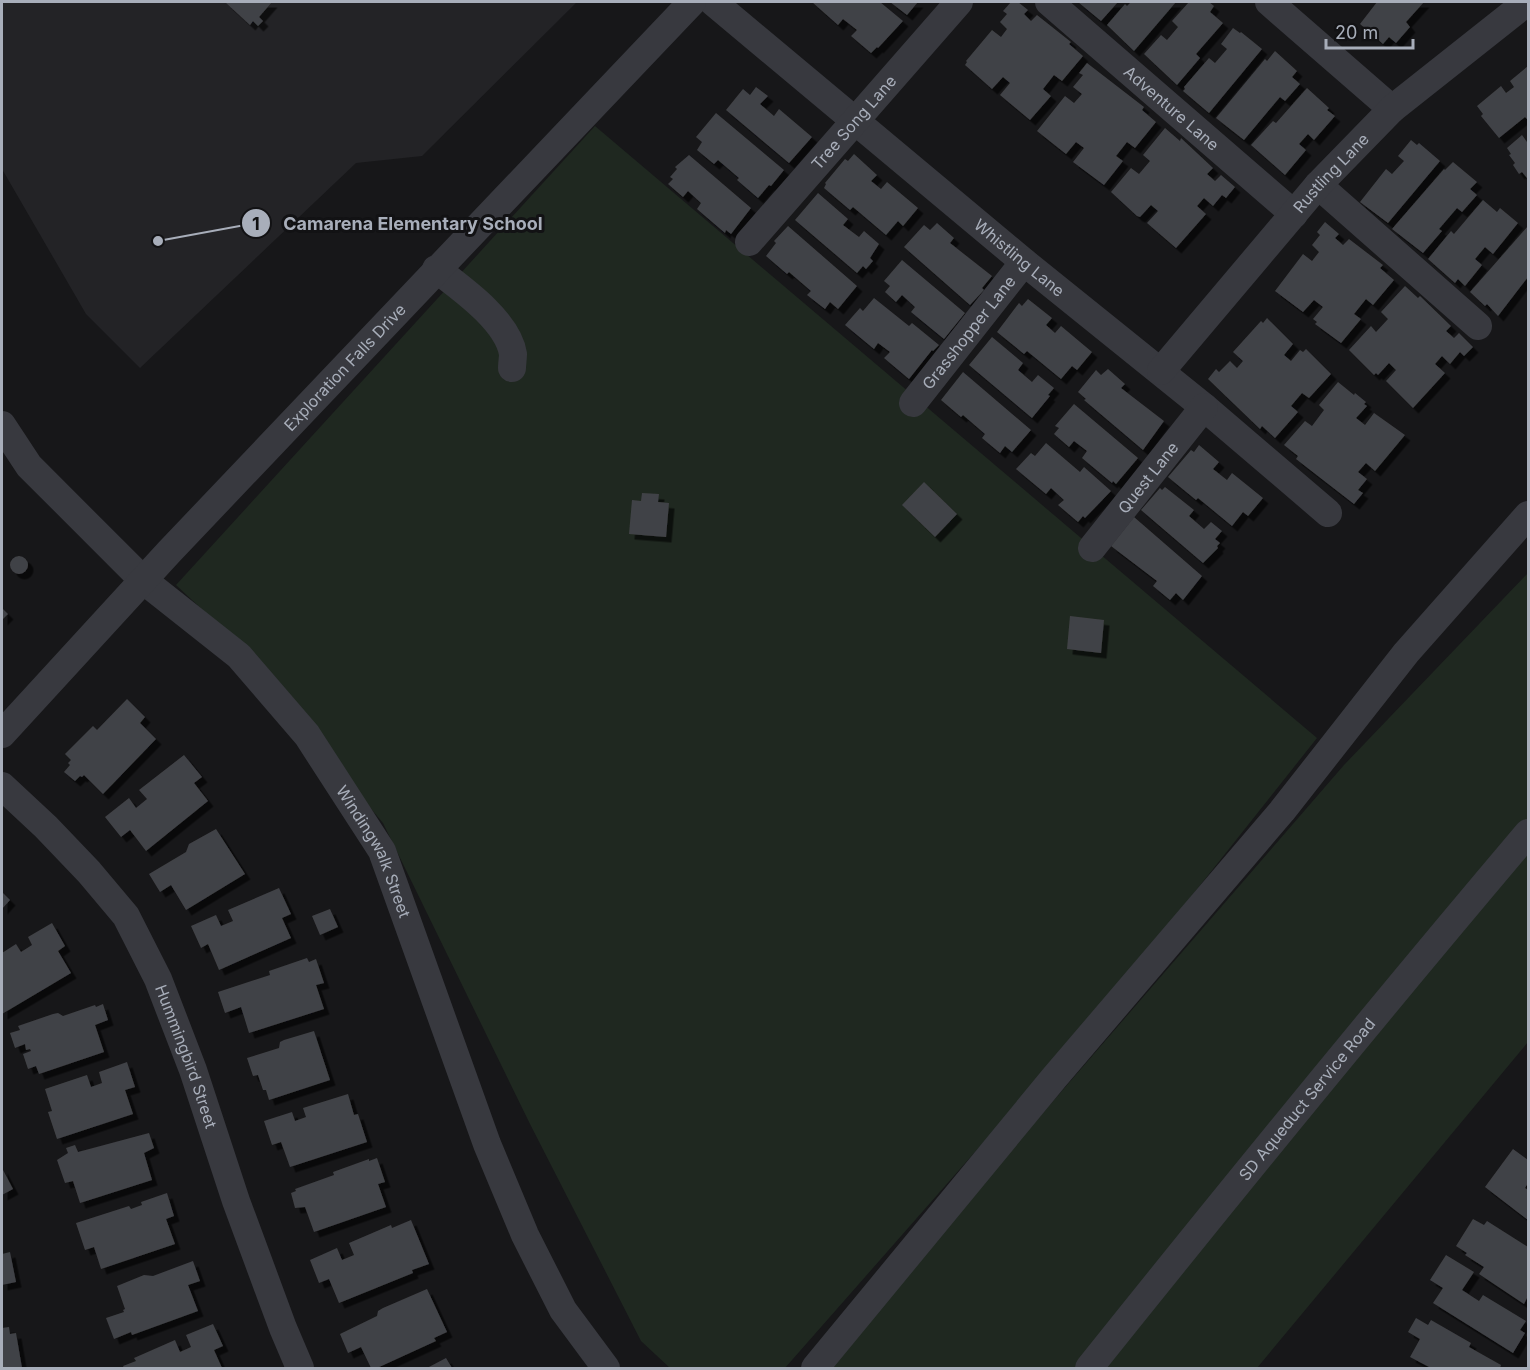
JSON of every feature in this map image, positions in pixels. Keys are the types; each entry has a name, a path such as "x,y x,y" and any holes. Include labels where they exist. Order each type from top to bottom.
{"street":[{"name":"Exploration Falls Drive","path":"2,734 143,580 436,269 692,2"},
{"name":"Whistling Lane","path":"713,2 1024,262 1161,371 1328,513"},
{"name":"Tree Song Lane","path":"749,242 959,2"},
{"name":"Adventure Lane","path":"1049,2 1294,214"},
{"path":"1269,2 1392,109"},
{"name":"Rustling Lane","path":"1161,371 1318,185 1392,109 1518,9"},
{"path":"1318,185 1479,326"},
{"name":"Grasshopper Lane","path":"913,403 1024,262"},
{"path":"436,269 481,304 505,335 513,354 512,368"},
{"name":"Quest Lane","path":"1092,548 1204,407"},
{"name":"Windingwalk Street","path":"2,425 28,466 143,580 239,656 307,735 382,851 487,1144 525,1235 563,1310 606,1368"},
{"path":"815,1368 1053,1078 1282,812 1406,653 1528,515"},
{"name":"Hummingbird Street","path":"2,786 89,872 126,916 158,979 193,1070 242,1218 300,1368"},
{"name":"SD Aqueduct Service Road","path":"1089,1368 1398,987 1528,832"}],"shaded area":[{"path":"2,2 577,2 422,156 356,163 140,368 86,314 2,169"},
{"path":"595,126 1317,738 1113,995 785,1368 670,1368 641,1341 530,1124 383,823 209,616 176,585"},
{"path":"1528,573 1528,1042 1257,1368 822,1368 1344,765"}],"building":[{"path":"225,2 272,2 259,17 263,21 258,26 253,21 250,25"},
{"path":"812,2 880,2 903,21 871,53 851,36 857,30 843,19 838,25"},
{"path":"890,2 918,2 907,15"},
{"path":"1011,2 1018,2 1028,10 1024,14 1031,21 1037,15 1071,42 1069,44 1083,56 1062,81 1054,75 1043,89 1051,96 1030,120 1000,95 1010,83 1003,77 992,89 965,65 992,30 1001,37 1007,29 1000,22 1007,14 1003,11"},
{"path":"1078,2 1118,2 1101,21"},
{"path":"1131,2 1176,2 1134,51 1107,25 1125,4 1127,6"},
{"path":"1189,2 1209,2 1214,6 1210,12 1223,23 1196,54 1200,58 1177,85 1144,54 1161,35 1167,40 1178,27 1172,21"},
{"path":"1377,2 1424,2 1406,22 1410,27 1396,43 1389,37 1383,44 1360,24"},
{"path":"1233,28 1262,49 1209,113 1183,91 1184,87 1209,58 1215,63 1227,49 1221,44"},
{"path":"1275,51 1297,71 1292,77 1300,84 1285,101 1280,97 1244,140 1216,118 1265,59 1267,61"},
{"path":"1087,63 1144,107 1142,110 1156,122 1135,148 1127,142 1116,156 1123,161 1104,185 1073,162 1084,148 1076,142 1066,154 1037,131 1065,96 1074,103 1082,94 1073,87 1083,75 1079,73"},
{"path":"1528,66 1528,118 1525,117 1499,138 1481,116 1483,114 1477,106 1501,86 1506,93 1514,87 1510,81"},
{"path":"756,87 768,96 760,104 774,116 779,109 812,137 789,163 726,110 743,89 750,95"},
{"path":"1307,88 1335,116 1314,140 1308,134 1299,144 1306,150 1285,175 1251,145 1273,121 1276,123"},
{"path":"716,113 784,170 758,198 718,160 714,164 697,150 702,142 696,137"},
{"path":"1165,128 1180,141 1181,138 1213,168 1207,174 1215,181 1221,175 1235,187 1226,198 1222,195 1213,206 1204,198 1197,206 1206,214 1176,248 1147,223 1158,211 1151,205 1140,217 1137,216 1111,192 1131,168 1139,174 1150,161 1143,155"},
{"path":"1522,135 1528,141 1527,178 1522,172 1519,174 1513,165 1515,163 1507,148"},
{"path":"1411,140 1417,145 1419,143 1440,161 1388,223 1360,202 1386,169 1392,174 1404,161 1398,156"},
{"path":"854,154 877,175 871,181 881,189 887,182 918,208 903,226 898,221 886,235 853,207 850,210 824,188 825,183 845,159 848,161"},
{"path":"689,155 751,208 731,234 726,230 725,233 697,209 701,203 688,191 683,197 668,184 673,179 670,177 677,169 675,167"},
{"path":"1453,162 1477,182 1470,189 1477,195 1462,212 1457,208 1439,229 1442,231 1423,253 1392,229 1444,169"},
{"path":"818,193 848,219 843,225 859,237 864,231 879,244 870,258 873,261 866,269 863,266 857,273 795,220"},
{"path":"1483,200 1497,212 1500,208 1518,223 1493,254 1485,247 1475,259 1482,265 1465,286 1458,279 1455,283 1428,259 1451,231 1454,234"},
{"path":"1325,222 1339,234 1335,238 1343,245 1349,239 1383,265 1380,268 1394,280 1373,305 1366,299 1354,314 1361,319 1341,343 1315,324 1317,322 1313,319 1323,307 1314,300 1303,312 1275,291 1303,254 1312,261 1319,252 1312,245 1320,235 1317,232"},
{"path":"937,223 954,238 950,243 992,276 982,288 984,290 970,305 904,247 924,225 930,230"},
{"path":"788,226 857,286 838,309 830,302 825,309 807,295 811,291 766,256 776,243 774,241"},
{"path":"1528,226 1528,277 1498,316 1487,304 1485,306 1470,292"},
{"path":"902,260 965,313 944,339 911,312 915,307 902,295 896,302 885,292 890,286 884,281"},
{"path":"1405,286 1418,298 1420,296 1451,326 1446,331 1454,338 1459,333 1473,347 1464,356 1460,352 1450,364 1442,356 1435,364 1445,373 1413,408 1386,381 1396,370 1389,363 1378,375 1376,373 1374,375 1349,350 1371,326 1376,332 1388,319 1381,312"},
{"path":"874,298 909,326 912,323 939,345 932,350 909,379 884,358 890,352 878,343 874,349 845,325 860,308 863,311"},
{"path":"1028,299 1052,318 1046,325 1055,333 1061,326 1092,352 1077,370 1072,366 1061,379 1027,351 1024,354 997,332 1019,303 1022,306"},
{"path":"1267,318 1293,344 1284,355 1291,361 1300,350 1303,352 1306,349 1331,374 1309,398 1302,393 1291,406 1298,412 1275,438 1262,426 1260,429 1208,379 1216,369 1219,372 1230,361 1237,368 1243,361 1233,352 1261,321 1263,323"},
{"path":"992,337 1023,363 1018,370 1032,382 1038,375 1054,388 1032,418 969,365"},
{"path":"1108,369 1125,384 1121,388 1164,421 1143,450 1084,400 1086,399 1078,392 1096,370 1101,375"},
{"path":"963,372 1031,430 1012,452 1005,446 1000,453 982,438 985,434 941,400"},
{"path":"1338,382 1366,402 1364,404 1367,406 1356,418 1365,425 1374,413 1405,435 1375,471 1366,463 1358,472 1367,479 1358,490 1363,493 1354,504 1296,459 1298,456 1284,445 1305,421 1312,426 1324,410 1319,405"},
{"path":"1074,404 1138,458 1116,484 1082,458 1087,451 1074,441 1069,447 1054,434 1059,428 1055,426"},
{"path":"1046,443 1080,472 1084,467 1111,491 1085,518 1083,516 1078,522 1058,505 1064,500 1051,488 1046,494 1016,469 1031,453 1035,456"},
{"path":"1199,445 1219,462 1213,469 1227,480 1232,473 1263,498 1248,516 1243,512 1232,526 1168,477 1191,450 1194,452"},
{"path":"924,482 957,514 935,537 902,505"},
{"path":"1165,487 1194,510 1189,516 1204,529 1211,522 1222,531 1215,539 1220,543 1218,548 1203,563 1141,510 1160,488 1162,490"},
{"path":"642,493 659,494 658,502 669,503 666,537 629,534 632,500 641,501"},
{"path":"1134,517 1202,576 1183,600 1176,593 1170,600 1153,586 1157,581 1111,546"},
{"path":"15,556 23,556 28,561 26,572 15,574 10,569 10,561"},
{"path":"2,608 8,614 2,620"},
{"path":"1070,616 1104,620 1101,653 1067,649"},
{"path":"127,699 145,717 140,723 156,739 103,794 84,775 75,781 64,772 71,760 65,754 93,726 97,730"},
{"path":"184,755 202,777 194,783 208,801 146,851 130,830 121,837 105,817 129,798 136,808 147,799 139,790"},
{"path":"216,829 245,874 186,910 171,885 160,892 149,874 186,852 189,844"},
{"path":"279,888 291,914 282,918 291,938 219,970 208,944 201,948 191,926 216,915 221,926 233,921 228,910"},
{"path":"2,892 10,900 2,909"},
{"path":"330,909 338,927 320,935 312,916"},
{"path":"52,923 65,946 58,951 71,973 2,1014 2,953 16,944 21,952 32,945 28,937"},
{"path":"307,958 309,962 316,959 324,983 316,985 324,1009 249,1033 241,1007 225,1013 218,992 270,975 269,971"},
{"path":"103,1004 108,1020 95,1025 104,1052 39,1074 36,1066 28,1069 23,1054 31,1051 30,1049 26,1050 25,1044 15,1048 10,1033 20,1030 18,1026 53,1014 58,1013 63,1016"},
{"path":"314,1031 330,1080 269,1100 258,1075 253,1076 247,1058 279,1048 280,1042 284,1040"},
{"path":"127,1062 135,1087 125,1090 133,1114 57,1139 48,1112 52,1111 45,1089 87,1075 91,1087 102,1083 99,1072"},
{"path":"348,1094 354,1115 358,1114 367,1142 290,1167 281,1142 272,1145 264,1121 292,1112 295,1121 306,1117 303,1108"},
{"path":"149,1133 154,1148 144,1153 152,1180 80,1203 73,1181 65,1183 57,1160 68,1153 66,1148 75,1145 78,1152"},
{"path":"1513,1149 1528,1160 1528,1183 1525,1188 1528,1190 1528,1220 1485,1187"},
{"path":"377,1158 385,1182 378,1184 386,1207 314,1232 305,1207 295,1208 291,1193 296,1191 295,1189 334,1175 333,1172"},
{"path":"2,1168 13,1189 2,1195"},
{"path":"167,1193 174,1216 166,1219 175,1244 101,1269 94,1247 85,1250 76,1223 129,1206 131,1209 142,1205 141,1202"},
{"path":"1473,1219 1484,1225 1487,1221 1528,1247 1528,1296 1524,1304 1479,1274 1484,1267 1465,1255 1467,1253 1456,1246"},
{"path":"411,1220 429,1264 412,1270 413,1273 339,1303 329,1279 319,1283 310,1260 337,1248 342,1260 354,1255 349,1243 391,1225 392,1228"},
{"path":"10,1252 16,1282 2,1285 2,1254"},
{"path":"1446,1255 1474,1272 1462,1290 1479,1301 1483,1295 1526,1321 1520,1330 1525,1333 1513,1353 1433,1303 1443,1288 1430,1280"},
{"path":"193,1261 200,1281 188,1285 198,1311 132,1335 131,1332 114,1339 106,1318 124,1312 125,1309 117,1286 144,1275 153,1276"},
{"path":"427,1289 447,1332 434,1338 436,1341 377,1368 371,1368 361,1347 348,1353 340,1334 377,1316 378,1311 383,1308"},
{"path":"1416,1318 1428,1325 1431,1320 1471,1343 1469,1347 1501,1365 1500,1368 1431,1368 1410,1357 1420,1339 1408,1332"},
{"path":"213,1324 223,1346 214,1350 222,1368 124,1368 123,1366 136,1361 134,1358 175,1340 180,1352 191,1347 186,1335"},
{"path":"9,1327 10,1334 16,1333 22,1368 2,1368 2,1328"},
{"path":"446,1358 452,1368 427,1368"}],"place":[{"name":"Camarena Elementary School","path":"158,241"}]}
